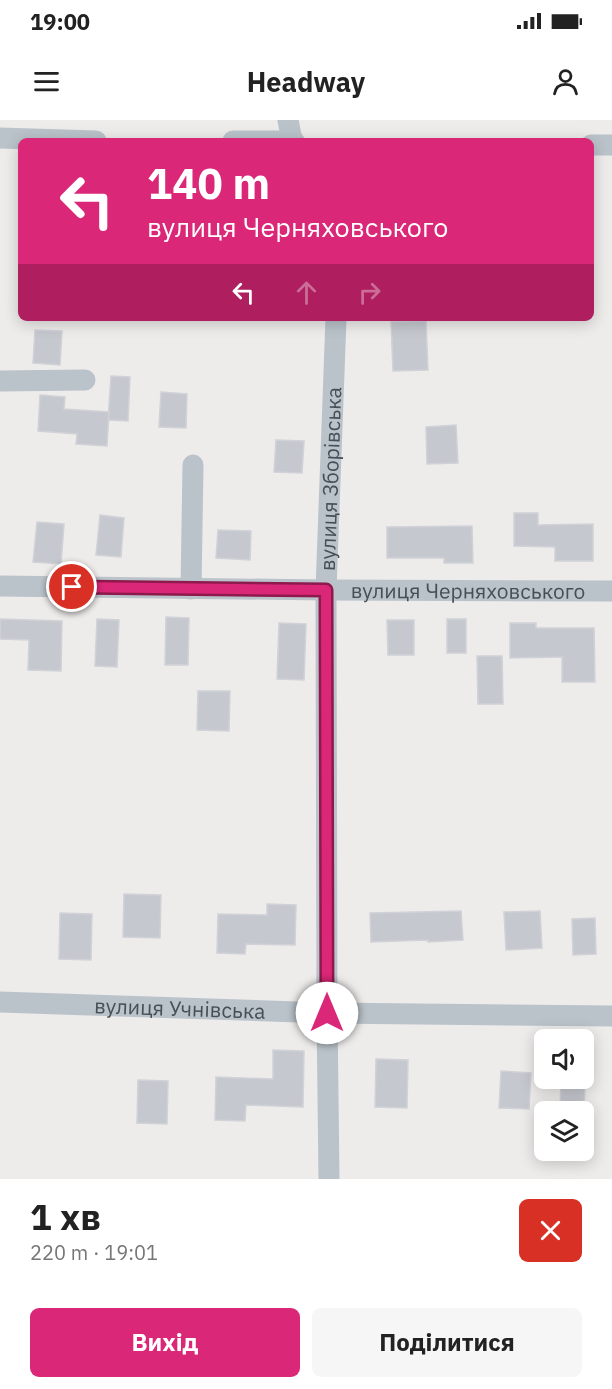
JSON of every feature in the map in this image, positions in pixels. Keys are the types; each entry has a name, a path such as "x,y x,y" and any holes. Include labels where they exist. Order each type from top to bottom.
{"street":[{"path":"288,120 292,138"},
{"path":"0,138 18,139"},
{"path":"594,145 612,145"},
{"name":"вулиця Зборівська","path":"329,1179 326,590 336,321"},
{"path":"0,381 85,380"},
{"path":"191,589 193,465"},
{"name":"вулиця Черняховського","path":"0,586 612,591"},
{"name":"вулиця Учнівська","path":"0,1002 327,1013 612,1016"}],"building":[{"path":"426,321 428,370 393,371 391,322"},
{"path":"35,330 62,331 60,365 33,363"},
{"path":"111,376 130,377 128,421 108,420"},
{"path":"161,392 187,394 186,428 159,427"},
{"path":"40,395 65,397 64,409 109,412 107,446 76,444 77,434 38,431"},
{"path":"456,425 458,463 427,464 426,427"},
{"path":"276,440 304,441 302,473 274,472"},
{"path":"514,513 538,513 538,525 593,524 593,561 555,561 555,547 514,546"},
{"path":"100,515 124,518 121,557 96,555"},
{"path":"37,522 64,524 61,564 33,562"},
{"path":"472,526 473,563 444,563 444,558 387,558 387,527"},
{"path":"218,530 251,531 250,560 216,558"},
{"path":"166,617 189,618 188,665 165,665"},
{"path":"0,619 62,621 61,671 28,670 29,640 0,639"},
{"path":"97,619 119,620 117,667 95,666"},
{"path":"447,619 466,619 466,653 447,653"},
{"path":"387,620 414,620 414,655 388,655"},
{"path":"279,623 306,624 304,680 277,679"},
{"path":"510,623 536,623 536,628 594,628 595,682 562,682 562,657 510,658"},
{"path":"477,656 502,656 503,704 478,704"},
{"path":"198,691 230,691 229,731 197,730"},
{"path":"124,894 161,895 160,938 123,937"},
{"path":"267,904 296,905 295,945 246,944 245,954 217,953 218,914 267,915"},
{"path":"461,911 463,940 371,942 370,913"},
{"path":"540,911 542,948 506,950 504,912"},
{"path":"60,913 92,914 91,960 59,959"},
{"path":"595,918 596,954 573,955 572,919"},
{"path":"273,1050 304,1051 303,1107 246,1105 245,1121 215,1120 216,1077 273,1079"},
{"path":"376,1059 408,1060 407,1108 375,1107"},
{"path":"501,1071 531,1073 529,1109 499,1108"},
{"path":"138,1080 168,1081 167,1124 137,1123"},
{"path":"561,1089 585,1089 584,1101 560,1101"}],"route":[{"path":"72,587 326,590 327,1013"}]}
